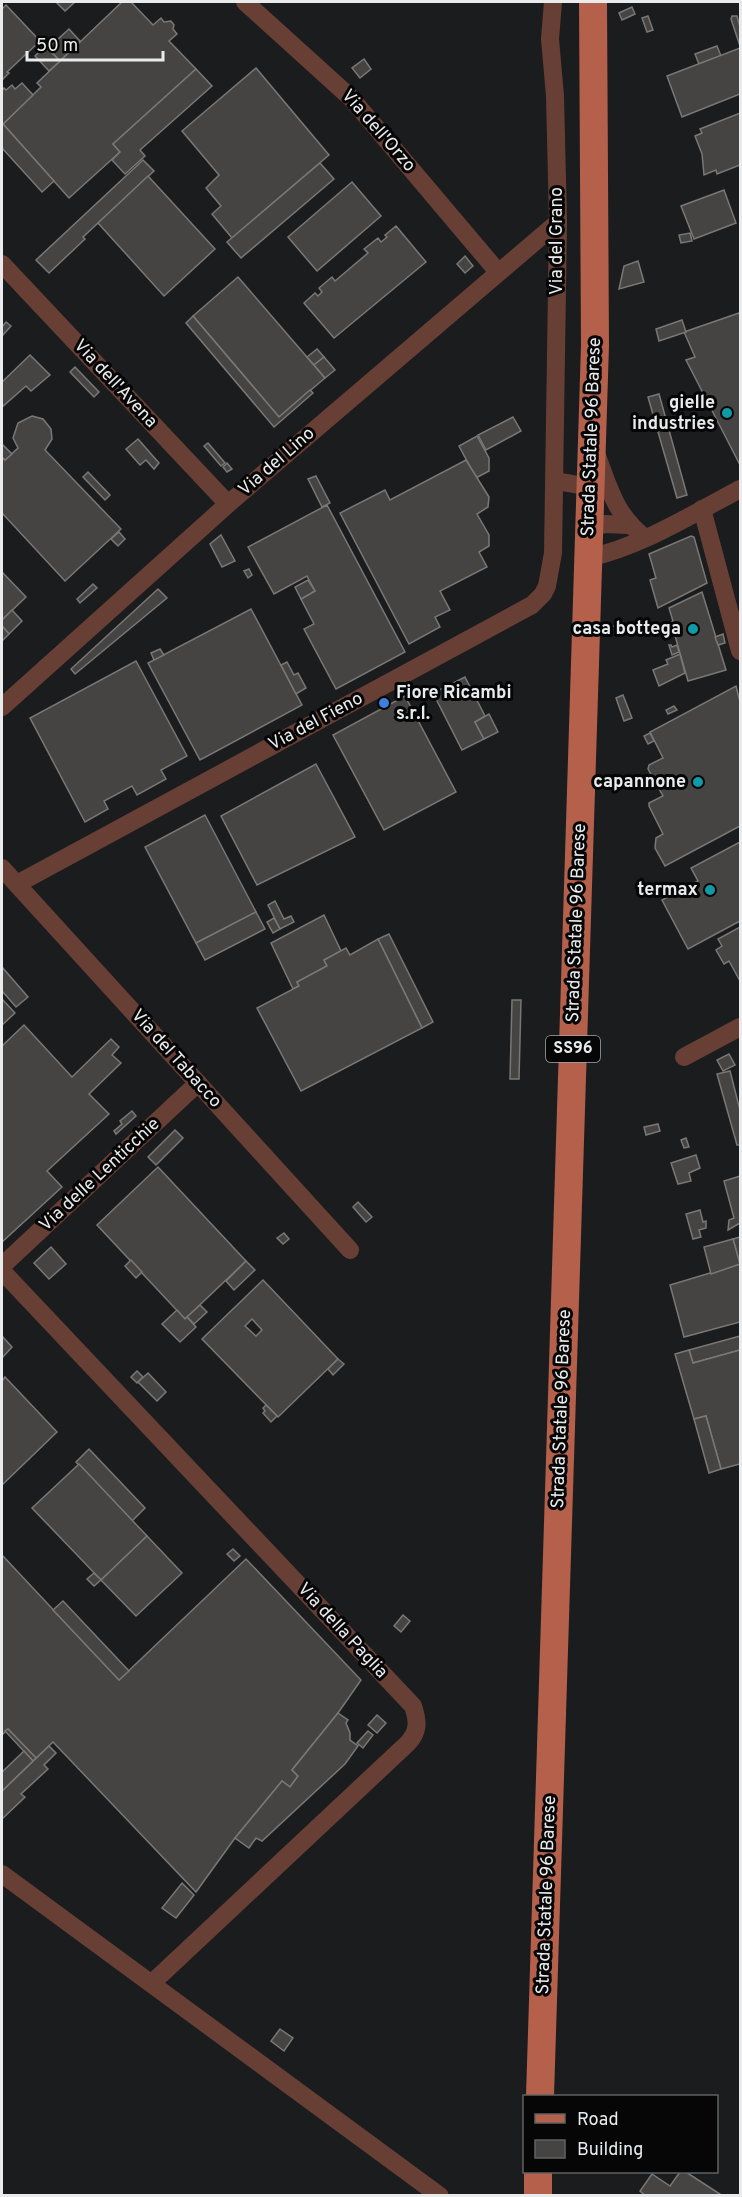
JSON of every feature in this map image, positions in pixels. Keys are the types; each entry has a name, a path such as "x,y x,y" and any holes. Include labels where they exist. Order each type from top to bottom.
{"main road":[{"name":"Strada Statale 96 Barese","path":"540,2095 595,345 593,2"}],"street":[{"name":"Via dell'Orzo","path":"245,2 339,85 498,272"},
{"name":"Via del Grano","path":"553,2 550,39 555,96 558,222 556,481"},
{"name":"Via del Lino","path":"2,707 228,504 558,222"},
{"name":"Via dell'Avena","path":"2,264 228,504"},
{"path":"592,441 611,493 629,525 645,538"},
{"path":"556,481 590,487"},
{"name":"Via del Fieno","path":"17,884 532,605 543,594 550,573 556,481"},
{"path":"588,558 612,553 741,489"},
{"path":"702,509 741,651"},
{"path":"589,528 605,524 629,525"},
{"name":"Via del Tabacco","path":"2,868 350,1250"},
{"path":"684,1057 741,1027"},
{"name":"Via delle Lenticchie","path":"2,1266 198,1083"},
{"name":"Via della Paglia","path":"2,1271 404,1697 412,1706 417,1717 418,1728 408,1743 152,1983"},
{"path":"2,1874 440,2196"}],"building":[{"path":"56,2 75,2 65,11"},
{"path":"122,2 131,2 153,25 161,18 164,22 171,21 177,34 169,41 196,69 113,144 120,152 69,198 3,124 41,87 37,83"},
{"path":"6,5 40,41 7,72 9,73 2,80 2,9"},
{"path":"632,7 635,14 622,20 619,13"},
{"path":"648,16 653,30 647,32 642,18"},
{"path":"732,16 737,16 740,27 740,46 731,19"},
{"path":"69,29 80,41 60,61 48,48"},
{"path":"45,46 60,61 49,71 35,56"},
{"path":"717,46 721,56 699,64 695,54"},
{"path":"740,48 740,94 682,117 667,76"},
{"path":"364,59 371,69 360,78 352,68"},
{"path":"256,68 329,155 232,238 212,214 221,206 206,188 219,175 182,131"},
{"path":"196,69 212,86 140,150 145,156 125,174 112,160 120,152 113,144"},
{"path":"22,83 33,95 3,124 54,181 42,192 2,148 2,91 12,85 15,89"},
{"path":"740,113 740,165 717,174 716,170 704,175 702,154 695,136 702,133 700,129"},
{"path":"143,160 154,171 83,237 85,239 49,273 36,260"},
{"path":"320,163 334,179 241,258 227,242"},
{"path":"148,176 215,249 164,296 98,223"},
{"path":"352,182 381,216 317,271 288,237"},
{"path":"724,190 736,223 694,239 681,206"},
{"path":"396,226 426,262 334,338 304,303 315,293 318,296 322,292 319,288 332,277 335,281 368,253 364,249 378,238 381,242 387,237 385,235"},
{"path":"690,233 692,241 681,243 679,235"},
{"path":"465,256 473,266 465,273 457,264"},
{"path":"638,261 644,282 619,289 624,266"},
{"path":"238,277 325,378 279,417 193,316"},
{"name":"gielle industries","path":"739,313 740,465 686,360 695,357 684,332"},
{"path":"193,316 279,417 310,390 313,393 274,427 186,323"},
{"path":"682,320 686,332 659,341 656,329"},
{"path":"6,322 11,326 2,336 2,327"},
{"path":"317,349 324,357 314,365 307,357"},
{"path":"30,355 50,375 31,391 26,386 2,407 2,382"},
{"path":"324,357 335,370 325,378 314,365"},
{"path":"75,367 99,392 94,397 70,372"},
{"path":"659,394 687,495 677,498 648,397"},
{"path":"32,416 43,419 51,429 52,439 45,450 121,529 65,581 2,513 2,457 5,460 18,448 13,438 18,423"},
{"path":"513,417 521,431 486,450 478,435"},
{"path":"477,436 489,458 489,471 476,478 459,446"},
{"path":"138,439 159,463 154,469 146,460 140,465 126,449"},
{"path":"208,443 225,463 221,466 204,446"},
{"path":"2,444 12,454 5,460 2,457"},
{"path":"466,460 489,497 488,507 477,514 489,535 489,546 479,552 487,567 440,591 450,610 435,617 440,627 409,644 340,513 385,490 390,500"},
{"path":"227,463 232,469 227,472 223,467"},
{"path":"88,472 110,495 105,500 83,477"},
{"path":"316,476 330,503 322,507 308,479"},
{"path":"327,505 405,652 336,689 304,629 314,624 301,599 315,591 307,576 274,594 248,547"},
{"path":"119,532 125,539 118,546 111,539"},
{"path":"221,535 235,561 222,567 210,544"},
{"name":"casa bottega","path":"691,536 694,537 707,583 658,608 650,580 656,578 649,554"},
{"path":"249,569 252,575 248,578 244,571"},
{"path":"2,572 26,597 2,620"},
{"path":"308,580 315,591 301,599 295,587"},
{"path":"93,584 97,588 80,603 77,599"},
{"path":"158,589 167,598 75,674 71,669"},
{"name":"casa bottega","path":"702,592 726,670 688,681 669,608"},
{"path":"251,609 302,705 200,760 148,663"},
{"path":"12,610 22,621 9,634 2,626 2,620"},
{"path":"623,622 625,627 617,631 614,626"},
{"path":"2,626 9,634 2,641"},
{"path":"723,634 725,643 718,645 715,637"},
{"path":"669,645 672,647 677,645 679,652 672,655"},
{"path":"160,649 164,655 154,660 151,653"},
{"path":"680,654 685,673 659,686 653,670 668,664 666,660"},
{"path":"136,661 187,756 161,770 166,779 137,795 132,786 104,801 108,809 85,822 30,718"},
{"path":"287,662 294,675 298,673 306,688 296,694 281,665"},
{"path":"465,677 485,716 475,722 484,739 462,750 433,693"},
{"name":"capannone","path":"736,686 740,702 740,826 665,866 655,848 656,838 663,834 649,806 649,803 663,796 648,769 649,765 663,758 650,732"},
{"path":"623,695 632,718 624,721 616,698"},
{"path":"405,696 456,792 384,830 333,735"},
{"path":"674,706 677,710 668,714 666,710"},
{"path":"489,714 498,732 484,739 475,722"},
{"path":"650,733 654,741 648,744 644,736"},
{"path":"316,764 355,837 257,885 221,816"},
{"path":"205,815 256,912 196,943 145,847"},
{"name":"termax","path":"740,842 740,921 688,949 662,900 698,881 691,868"},
{"path":"275,901 284,919 291,916 294,922 280,929 268,905"},
{"path":"256,912 265,929 205,960 196,943"},
{"path":"324,915 341,951 324,960 327,966 297,982 299,986 293,989 271,943"},
{"path":"274,918 280,929 273,933 267,922"},
{"path":"740,927 740,981 729,961 724,964 716,950 722,946 718,939"},
{"path":"389,934 433,1022 422,1028 378,939"},
{"path":"378,939 422,1028 301,1091 257,1008 299,986 297,982 327,966 324,960 346,948 350,955"},
{"path":"2,967 28,997 16,1007 2,991"},
{"path":"2,999 15,1013 2,1025"},
{"path":"512,1000 521,1000 519,1079 510,1079"},
{"path":"24,1025 72,1077 111,1039 119,1047 112,1055 121,1063 89,1094 109,1114 47,1171 62,1187 2,1242 2,1046"},
{"path":"729,1054 735,1065 723,1071 717,1060"},
{"path":"730,1071 740,1110 740,1145 737,1145 717,1074"},
{"path":"132,1111 136,1116 116,1134 114,1131 122,1124 120,1121"},
{"path":"658,1124 660,1131 646,1135 644,1127"},
{"path":"175,1130 183,1138 156,1165 148,1157"},
{"path":"686,1138 689,1147 684,1148 681,1140"},
{"path":"696,1155 700,1168 689,1173 691,1181 678,1184 671,1163"},
{"path":"158,1167 246,1261 185,1319 97,1225"},
{"path":"740,1176 740,1223 728,1230 729,1220 734,1218 724,1181"},
{"path":"358,1202 372,1217 366,1222 353,1207"},
{"path":"700,1210 703,1222 706,1221 706,1228 699,1230 701,1237 693,1239 686,1214"},
{"path":"284,1233 289,1239 283,1244 277,1238"},
{"path":"740,1237 740,1264 733,1239"},
{"path":"733,1239 740,1264 711,1274 704,1247"},
{"path":"51,1247 66,1264 49,1279 34,1263"},
{"path":"131,1260 142,1272 136,1278 125,1266"},
{"path":"246,1261 255,1270 234,1290 226,1281"},
{"path":"740,1264 740,1322 684,1337 670,1285"},
{"path":"263,1280 338,1359 278,1417 202,1339","holes":["252,1319 262,1330 256,1336 245,1326"]},
{"path":"200,1305 207,1312 194,1324 187,1317"},
{"path":"177,1310 196,1327 180,1342 162,1324"},
{"path":"2,1336 12,1347 2,1358"},
{"path":"740,1336 740,1350 693,1363 689,1350"},
{"path":"689,1350 693,1363 740,1350 740,1464 721,1469 706,1416 694,1419 675,1354"},
{"path":"338,1359 344,1364 333,1375 328,1369"},
{"path":"137,1371 143,1377 137,1383 131,1377"},
{"path":"148,1373 166,1392 157,1401 138,1382"},
{"path":"5,1377 57,1432 2,1485 2,1381"},
{"path":"266,1405 277,1416 271,1422 263,1413"},
{"path":"706,1416 721,1469 709,1473 694,1419"},
{"path":"89,1449 145,1508 132,1521 76,1462"},
{"path":"79,1464 147,1536 101,1580 32,1508"},
{"path":"147,1536 182,1573 136,1616 101,1580"},
{"path":"233,1549 240,1556 234,1561 227,1554"},
{"path":"2,1555 119,1680 246,1559 361,1680 338,1713 292,1770 298,1776 290,1787 282,1781 235,1838 196,1892 53,1742 36,1758 8,1729 2,1735"},
{"path":"94,1573 101,1580 94,1586 87,1579"},
{"path":"63,1601 129,1671 119,1680 53,1610"},
{"path":"403,1615 410,1621 401,1632 394,1626"},
{"path":"338,1713 348,1720 346,1723 350,1740 358,1746 345,1764 262,1841 256,1838 249,1848 235,1838 282,1781 290,1787 298,1776 292,1770"},
{"path":"377,1715 386,1723 377,1733 368,1725"},
{"path":"8,1729 36,1758 33,1761 5,1731"},
{"path":"368,1731 373,1735 363,1748 357,1743"},
{"path":"49,1746 56,1753 44,1765 48,1769 21,1794 25,1797 2,1819 2,1791"},
{"path":"24,1751 33,1761 2,1791 2,1772"},
{"path":"182,1883 194,1895 176,1918 162,1908"},
{"path":"280,2029 293,2038 284,2051 271,2041"},
{"path":"679,2173 688,2173 723,2196 646,2196 640,2191 652,2174 670,2186"}],"place":[{"name":"gielle industries","path":"727,413"},
{"name":"casa bottega","path":"693,629"},
{"name":"Fiore Ricambi s.r.l.","path":"384,703"},
{"name":"capannone","path":"698,782"},
{"name":"termax","path":"710,890"}]}
